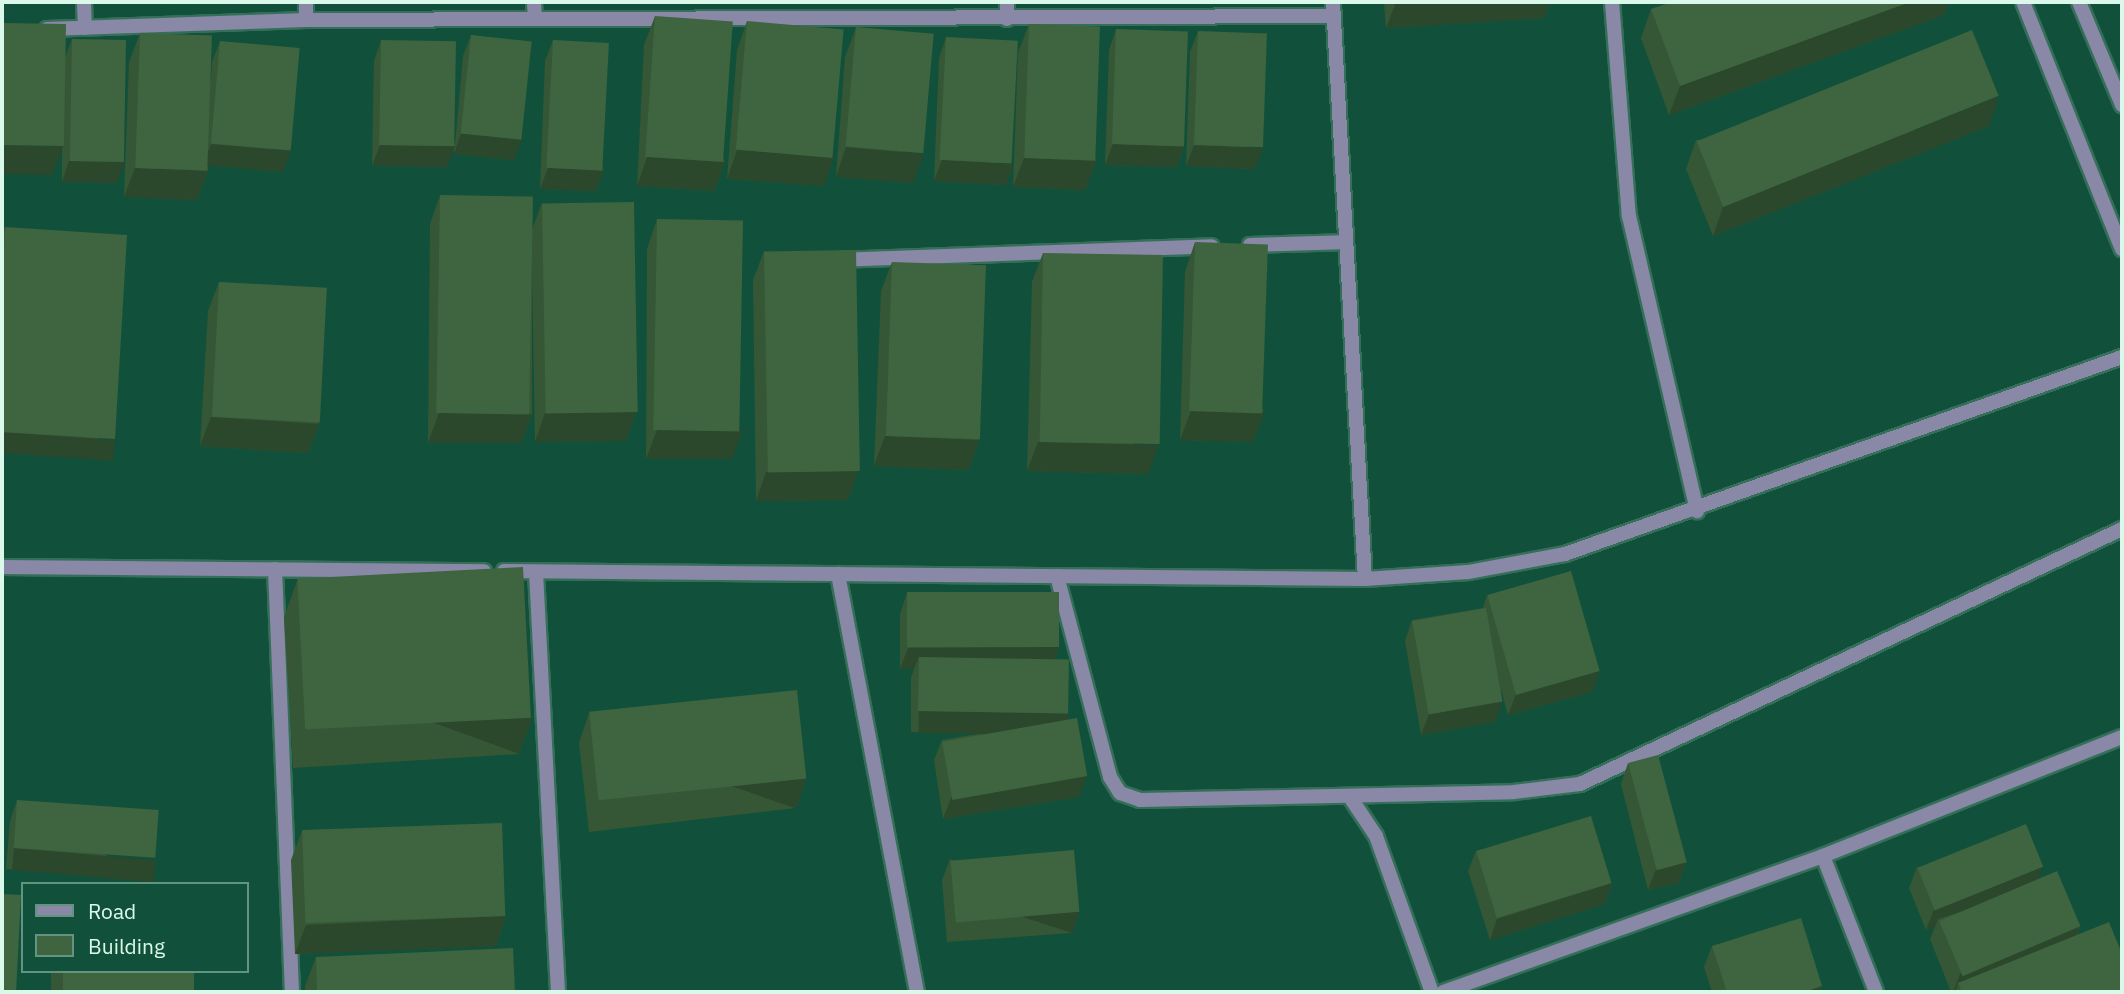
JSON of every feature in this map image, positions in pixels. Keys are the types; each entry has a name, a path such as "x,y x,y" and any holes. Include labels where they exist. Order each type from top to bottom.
{"street":[{"path":"85,2 85,28"},
{"path":"306,2 306,20"},
{"path":"534,2 535,19"},
{"path":"776,2 776,18"},
{"path":"1007,2 1007,19"},
{"path":"1612,2 1629,216 1697,511"},
{"path":"2024,2 2122,249"},
{"path":"2079,2 2122,105"},
{"path":"29,29 306,20 1007,19 1333,9 1365,579"},
{"path":"823,260 1346,242"},
{"path":"2,567 1365,579 1468,572 1565,554 1697,511 2122,357"},
{"path":"1057,576 1110,777 1119,793 1140,800 1514,792 1580,784 2122,529"},
{"path":"275,569 292,992"},
{"path":"536,572 558,992"},
{"path":"838,574 917,992"},
{"path":"1443,992 1823,856 2122,737"},
{"path":"1350,797 1376,836 1432,992"},
{"path":"1823,856 1876,992"}],"building":[{"path":"1672,2 1910,2 1680,86 1651,9"},
{"path":"655,16 733,21 723,162 645,157"},
{"path":"747,21 844,29 832,158 736,150"},
{"path":"2,23 66,24 64,146 2,145"},
{"path":"1029,24 1100,26 1095,160 1024,158"},
{"path":"856,27 934,34 923,153 846,147"},
{"path":"1116,29 1188,32 1184,146 1112,144"},
{"path":"1972,30 1999,96 1723,207 1697,141"},
{"path":"1198,31 1267,33 1263,147 1194,145"},
{"path":"140,33 212,36 207,170 135,168"},
{"path":"471,35 532,41 521,140 461,133"},
{"path":"946,37 1018,41 1011,164 940,160"},
{"path":"72,39 126,40 124,162 70,161"},
{"path":"381,40 456,41 454,146 379,145"},
{"path":"553,40 609,43 602,171 546,168"},
{"path":"220,41 300,48 291,151 211,144"},
{"path":"440,195 533,197 529,415 436,413"},
{"path":"634,202 638,412 546,414 542,204"},
{"path":"657,219 743,221 739,431 653,430"},
{"path":"5,227 127,235 115,439 2,432 2,282"},
{"path":"1195,242 1268,245 1262,413 1189,411"},
{"path":"856,250 860,471 768,473 764,252"},
{"path":"1043,253 1163,255 1160,444 1040,442"},
{"path":"892,262 986,265 980,439 886,436"},
{"path":"219,282 327,288 320,422 212,417"},
{"path":"523,567 531,718 305,730 297,579"},
{"path":"1571,571 1600,671 1516,695 1487,595"},
{"path":"907,592 1059,592 1059,647 907,647"},
{"path":"1486,608 1502,702 1429,715 1412,621"},
{"path":"919,657 1069,660 1068,714 918,711"},
{"path":"797,690 806,779 598,800 589,712"},
{"path":"1077,718 1087,776 952,800 942,742"},
{"path":"1658,755 1687,862 1657,870 1628,763"},
{"path":"17,800 159,810 155,858 14,848"},
{"path":"1591,816 1611,883 1497,918 1476,851"},
{"path":"502,823 505,916 305,923 302,830"},
{"path":"2026,824 2043,867 1935,910 1918,868"},
{"path":"1074,850 1079,912 956,923 950,861"},
{"path":"2057,871 2080,926 1963,976 1939,921"},
{"path":"2,894 21,895 16,992 2,992"},
{"path":"1801,918 1822,986 1804,992 1727,992 1712,946"},
{"path":"2109,922 2122,954 2122,992 1962,992 1958,983"},
{"path":"513,948 515,992 317,992 316,957"},
{"path":"63,973 194,973 194,992 63,992"}]}
